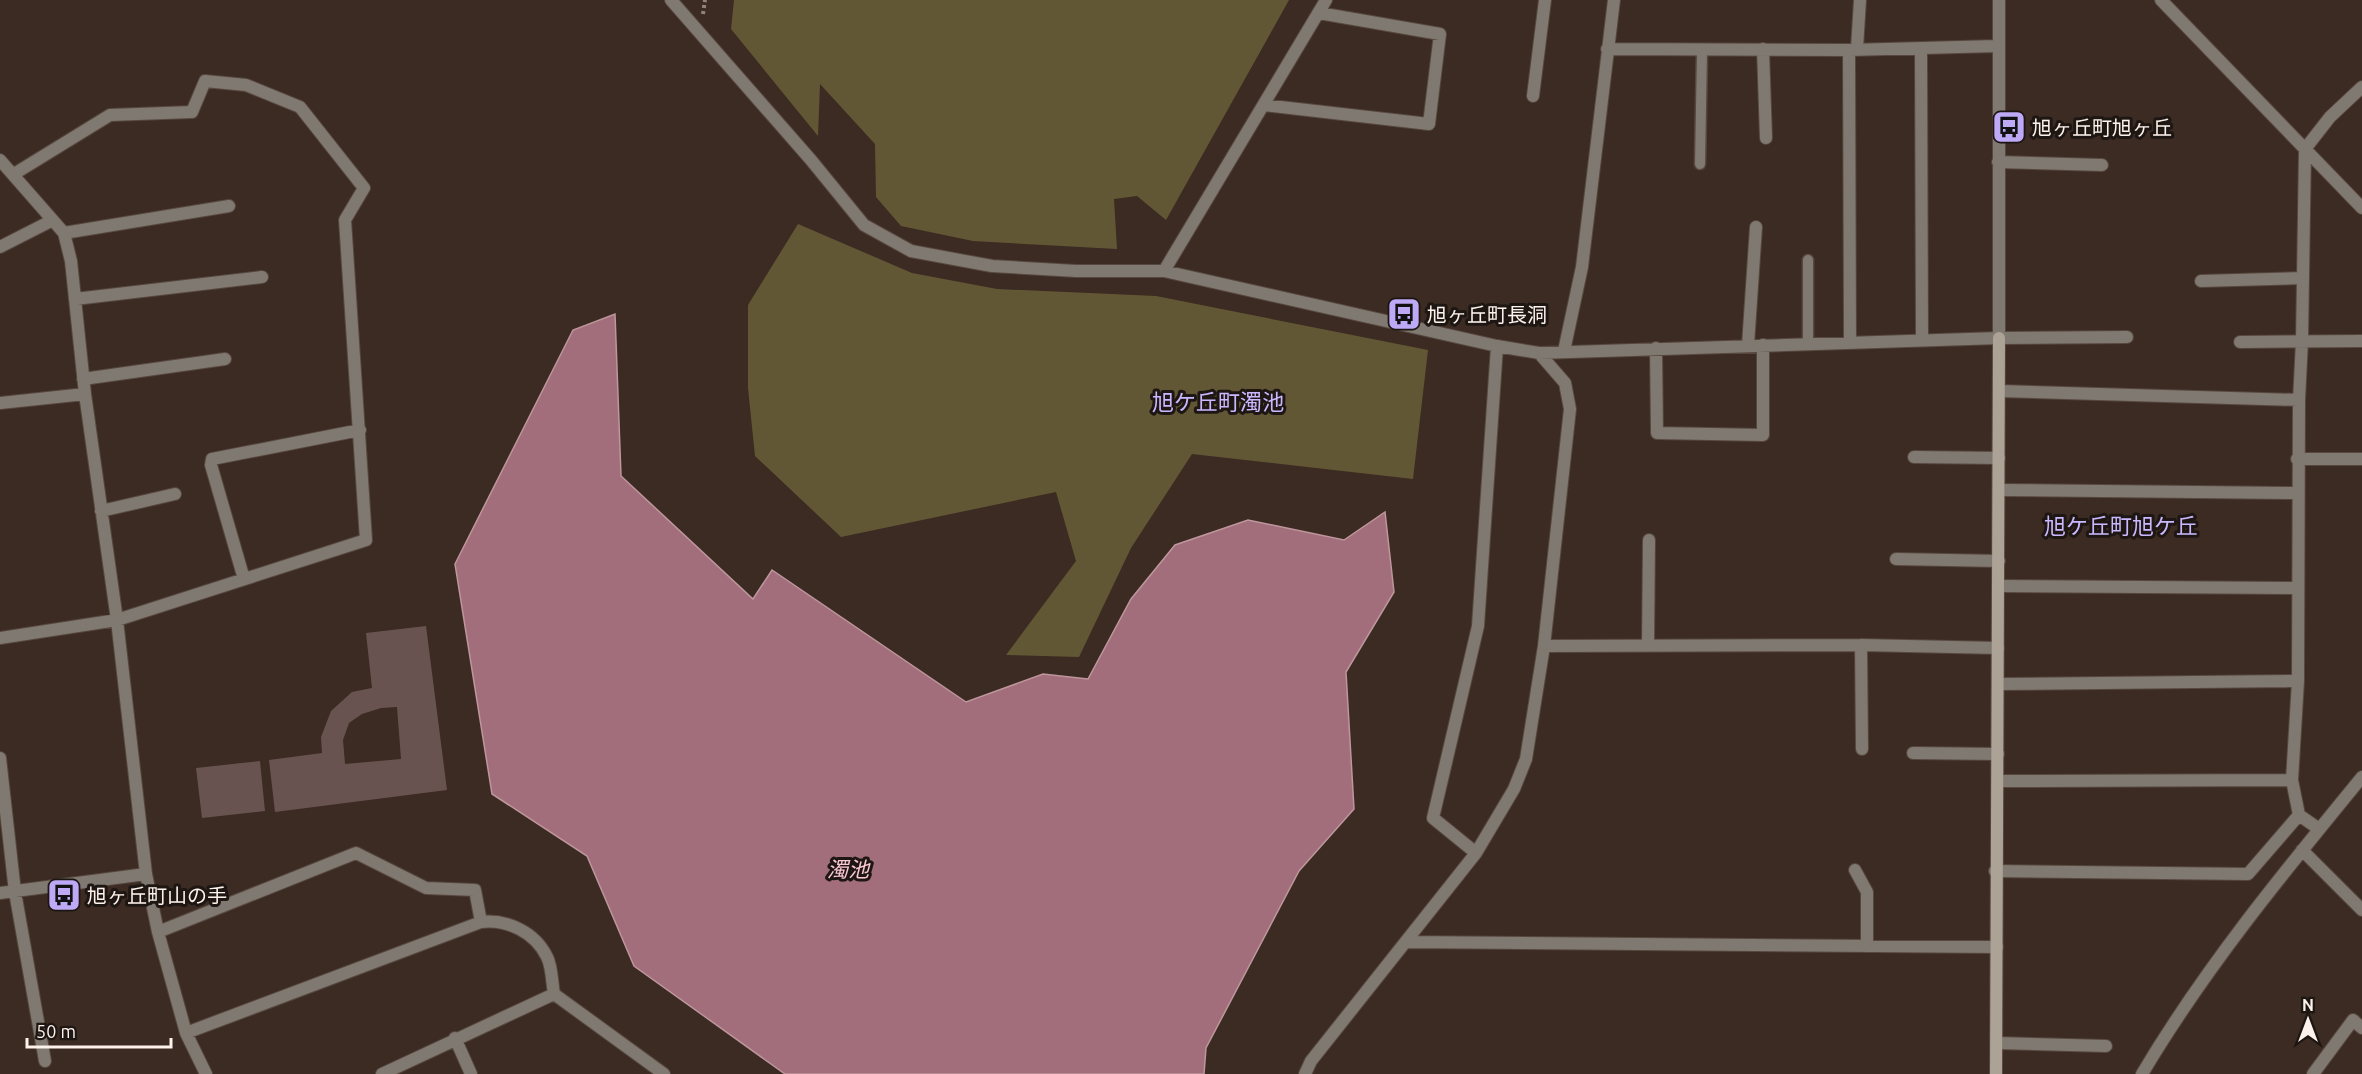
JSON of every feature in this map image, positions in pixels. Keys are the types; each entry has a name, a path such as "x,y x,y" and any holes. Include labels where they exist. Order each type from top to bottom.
{"street":[{"path":"671,0 812,160 864,225 911,251 992,266 1077,271 1164,271 1497,346 1539,353 1922,340 2127,337"},
{"path":"1164,271 1326,0"},
{"path":"1533,96 1545,0"},
{"path":"1564,351 1582,267 1614,0"},
{"path":"1850,342 1853,49 1860,0"},
{"path":"1996,1074 1995,871 1999,684 1997,46 1999,0"},
{"path":"2161,0 2362,208"},
{"path":"1264,105 1428,124 1440,34 1319,14"},
{"path":"1607,49 1702,51 1997,46"},
{"path":"1763,49 1766,138"},
{"path":"1921,49 1922,340"},
{"path":"0,638 117,620 366,540 345,220 364,188 300,107 246,85 205,81 192,112 110,115 14,174"},
{"path":"2319,829 2299,815 2292,780 2298,681 2297,459 2302,341 2305,149 2330,117 2362,87"},
{"path":"0,160 51,221 64,233 71,261 83,379 117,620 146,874 158,932 186,1033 206,1074"},
{"path":"1998,162 2102,165"},
{"path":"64,233 229,206"},
{"path":"0,246 51,221"},
{"path":"1748,345 1756,228"},
{"path":"75,299 262,276"},
{"path":"2201,281 2303,278"},
{"path":"2240,342 2362,341"},
{"path":"1656,348 1657,433 1763,435 1763,345"},
{"path":"1476,853 1433,818 1478,626 1497,346"},
{"path":"1305,1074 1311,1061 1476,853 1514,789 1526,759 1544,646 1570,409 1565,383 1539,353"},
{"path":"83,379 225,359"},
{"path":"1999,391 2299,400"},
{"path":"0,403 85,394"},
{"path":"244,579 211,465 212,459 360,430"},
{"path":"1914,457 1999,458"},
{"path":"2297,459 2362,459"},
{"path":"1999,490 2297,493"},
{"path":"101,511 175,494"},
{"path":"1648,646 1649,540"},
{"path":"1896,560 1999,561"},
{"path":"1999,586 2298,588"},
{"path":"1544,646 1861,645 1998,648"},
{"path":"1861,645 1862,749"},
{"path":"1999,684 2298,681"},
{"path":"1912,753 1998,754"},
{"path":"0,758 15,892 45,1061"},
{"path":"2142,1074 2162,1041 2234,938 2362,777"},
{"path":"1998,781 2292,780"},
{"path":"1995,871 2248,874 2299,815"},
{"path":"2302,850 2362,910"},
{"path":"158,932 356,853 426,888 475,890 481,922"},
{"path":"1856,870 1867,892 1867,946"},
{"path":"0,893 146,874"},
{"path":"186,1033 481,922 498,920 526,932 548,957 554,994 664,1074"},
{"path":"1406,942 1997,947"},
{"path":"382,1074 455,1038 554,994"},
{"path":"2313,1074 2353,1020 2362,1028"},
{"path":"455,1038 471,1074"},
{"path":"1997,1043 2106,1046"}],"lane":[{"path":"1700,164 1702,51"},
{"path":"1808,260 1808,344"}],"shaded area":[{"path":"734,0 1289,0 1166,220 1137,196 1114,199 1117,249 973,241 901,226 876,197 875,144 820,84 818,136 731,29"},
{"path":"798,224 912,273 997,289 1156,296 1428,350 1413,479 1192,454 1131,548 1079,657 1006,655 1076,561 1056,492 841,537 755,456 748,388 748,305"}],"water":[{"name":"濁池","path":"615,314 621,476 753,599 772,570 966,702 1043,674 1088,679 1131,599 1175,545 1248,520 1344,540 1385,512 1394,592 1346,672 1354,809 1299,871 1206,1048 1204,1074 785,1074 634,966 587,856 492,794 455,564 573,330"}],"building":[{"path":"426,626 447,790 275,812 269,760 322,753 321,737 331,711 352,692 372,688 366,633","holes":["397,707 401,759 345,764 343,740 349,723 362,714 381,708"]},
{"path":"260,761 265,811 202,818 196,768"}],"place":[{"name":"旭ヶ丘町旭ヶ丘","path":"2009,127"},
{"name":"旭ヶ丘町長洞","path":"1404,314"},
{"name":"旭ヶ丘町山の手","path":"64,895"}],"district":[{"name":"旭ケ丘町濁池","path":"1218,401"},
{"name":"旭ケ丘町旭ケ丘","path":"2121,525"}]}
